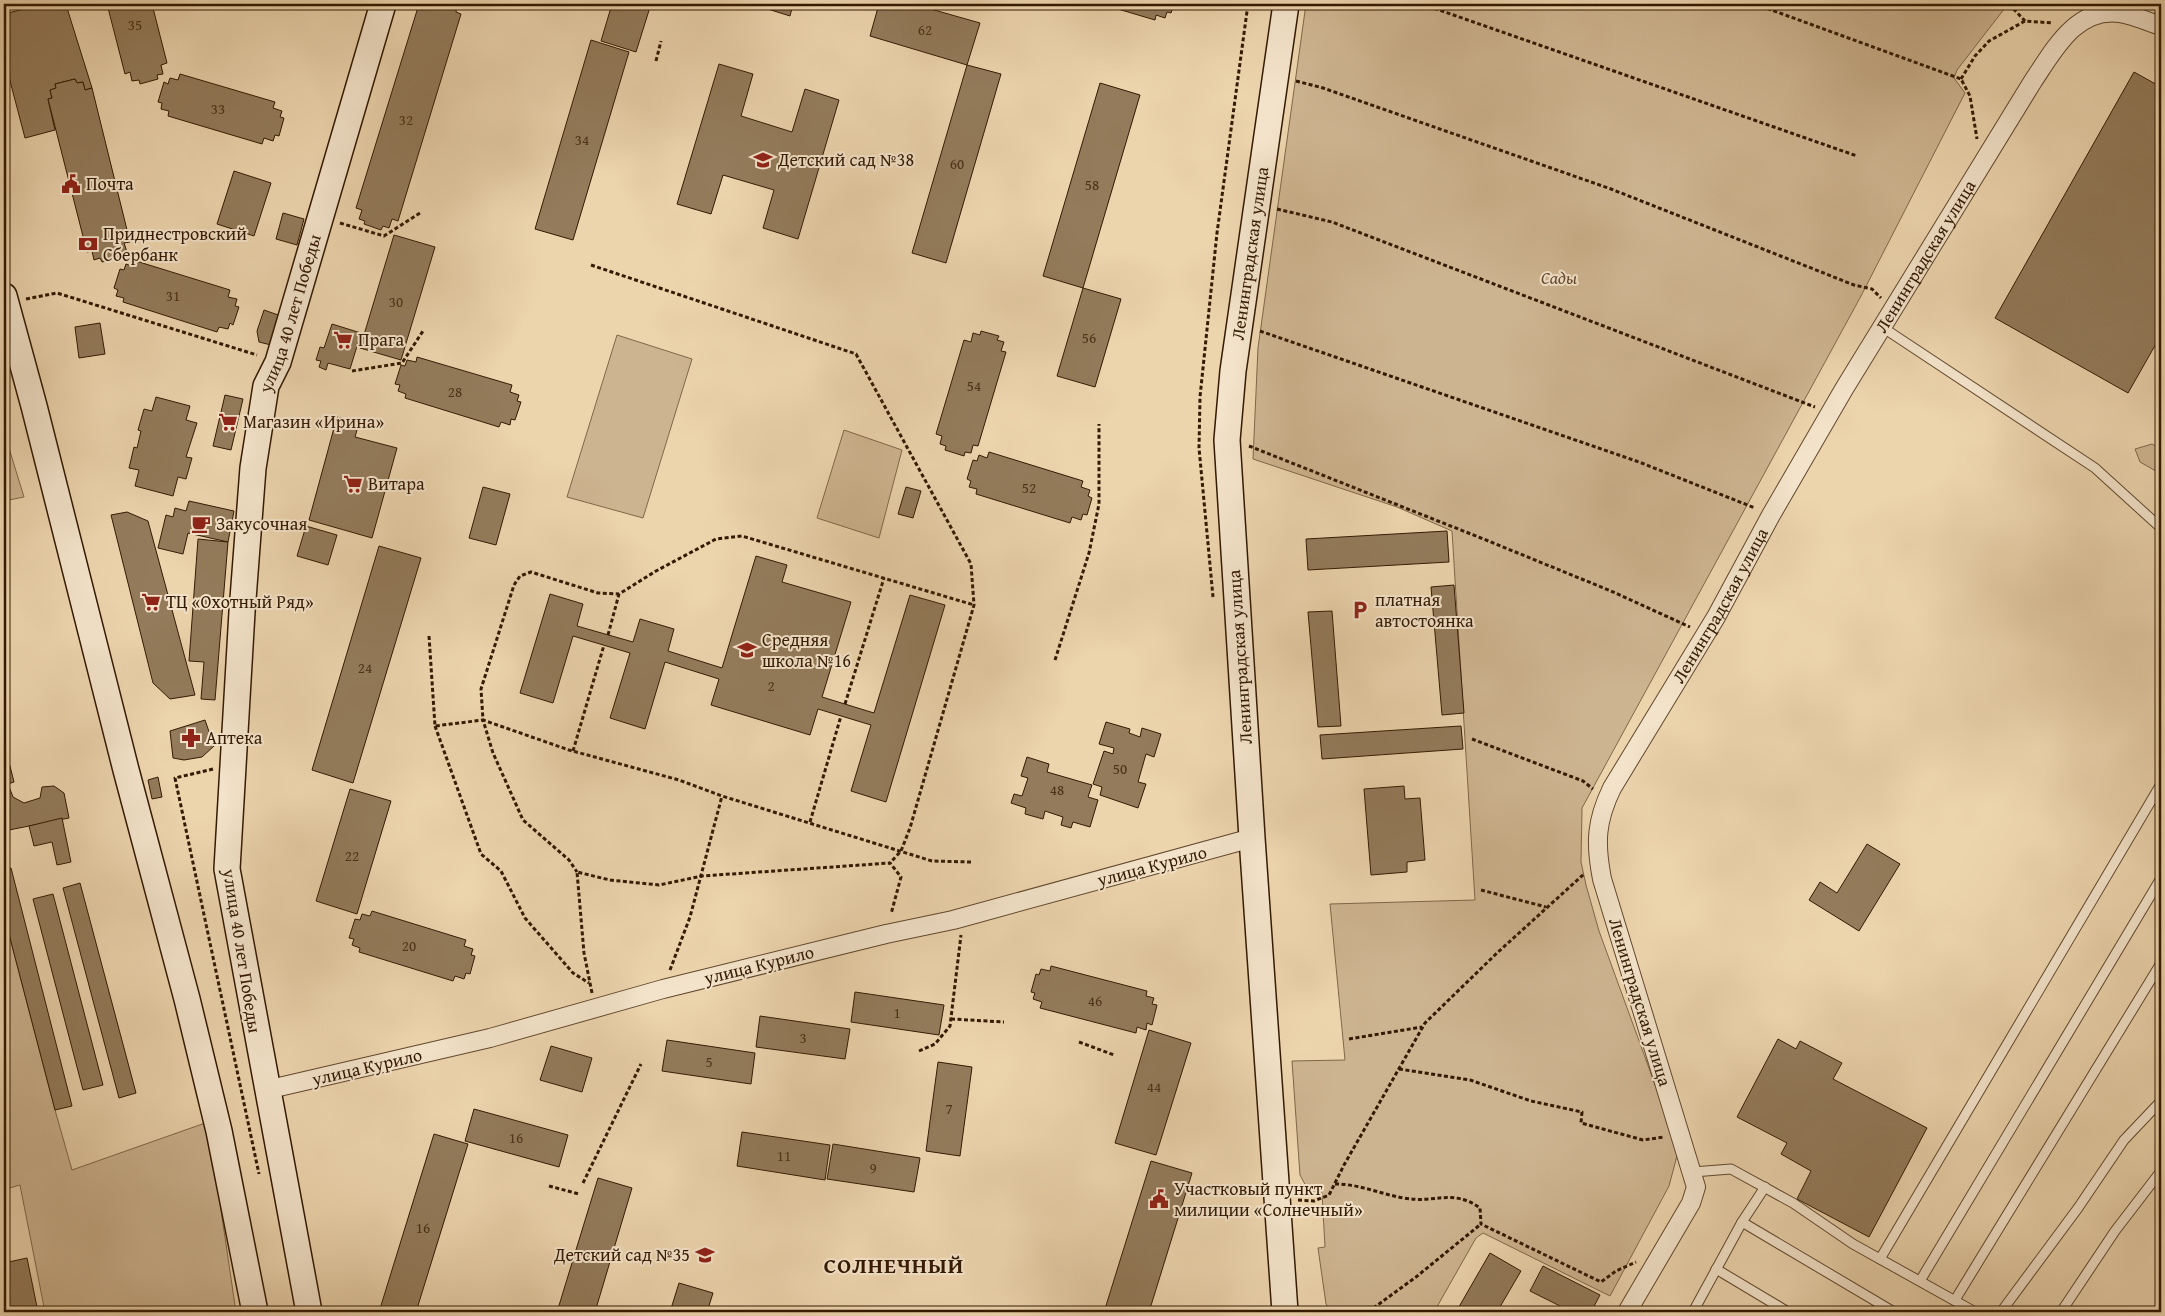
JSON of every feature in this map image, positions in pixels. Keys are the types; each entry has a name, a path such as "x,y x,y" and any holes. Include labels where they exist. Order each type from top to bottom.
{"street":[{"name":"улица 40 лет Победы","path":"308,1312 227,869 242,612 253,468 266,386 278,362 383,4"},
{"name":"Ленинградская улица","path":"1285,1312 1227,440 1240,324 1286,4"},
{"name":"Ленинградская улица","path":"1627,1312 1690,1203 1696,1187 1693,1172 1602,879 1597,853 1598,822 1604,803 1705,634 1830,413 2033,81 2065,35 2075,25 2101,14 2120,13 2161,26"},
{"path":"5,300 189,1008 219,1131 255,1312"},
{"name":"улица Курило","path":"266,1090 490,1038 663,989 886,934 963,918 1252,838"}],"lane":[{"path":"1882,327 2095,468 2161,528"},
{"path":"1880,1259 2161,784"},
{"path":"1920,1281 2161,878"},
{"path":"1955,1300 2161,963"},
{"path":"2001,1312 2078,1208 2124,1140 2161,1101"},
{"path":"1693,1172 1730,1169 1766,1187 1880,1259 1975,1312"},
{"path":"2061,1312 2115,1230 2161,1171"},
{"path":"1693,1312 1742,1222 1766,1187"},
{"path":"1742,1222 1894,1312"},
{"path":"1716,1269 1788,1312"}],"path":[{"path":"576,4 578,9"},
{"path":"1422,4 1857,156"},
{"path":"1755,4 1961,79 1970,96 1981,166"},
{"path":"2009,4 2025,21"},
{"path":"1961,79 1975,56 1989,41 2025,21 2075,25"},
{"path":"656,61 661,41"},
{"path":"1276,76 1323,88 1611,190 1854,285 1872,289 1892,310"},
{"path":"1257,204 1341,225 1830,413"},
{"path":"320,217 384,236 420,214"},
{"path":"577,872 610,880 659,885 702,876 890,863 901,851 910,828 974,605 971,564 856,354 591,265"},
{"path":"5,300 57,293 278,362"},
{"path":"1240,324 1639,462 1771,515"},
{"path":"352,371 402,363 423,331"},
{"path":"1055,660 1089,553 1099,504 1099,424"},
{"path":"1227,440 1260,449 1481,538 1611,591 1705,634"},
{"path":"597,1008 584,953 577,872 569,860 523,820 492,753 483,720 481,689 514,586 520,576 531,572 598,593 619,594 656,571 716,539 742,536 974,605"},
{"path":"845,704 884,578"},
{"path":"608,635 619,594"},
{"path":"429,636 436,726 481,854 501,871 525,918 573,973 590,983"},
{"path":"573,751 604,645"},
{"path":"810,822 841,716"},
{"path":"436,726 483,720 573,751 679,780 722,796 932,861 971,862"},
{"path":"1472,739 1582,781 1597,791 1604,803"},
{"path":"216,768 175,778 260,1176"},
{"path":"663,989 690,917 722,796"},
{"path":"1277,1198 1314,1201 1330,1195 1344,1165 1422,1027 1497,953 1598,861"},
{"path":"886,934 901,877 890,863"},
{"path":"1480,890 1546,908"},
{"path":"919,1051 935,1044 950,1026 963,918"},
{"path":"951,1020 1004,1022"},
{"path":"1349,1040 1422,1027"},
{"path":"1079,1042 1114,1055"},
{"path":"583,1183 641,1064"},
{"path":"1399,1068 1470,1080 1531,1100 1582,1112 1581,1123 1643,1140 1681,1134"},
{"path":"1335,1184 1353,1184 1405,1199 1418,1200 1454,1196 1471,1202 1480,1208 1481,1224"},
{"path":"549,1186 580,1194"},
{"path":"1481,1224 1601,1282 1616,1271 1664,1249"},
{"path":"1368,1312 1416,1277 1481,1224"}],"green space":[{"name":"Сады","path":"1306,4 2008,4 1957,70 1954,78 1965,93 1861,296 1582,808 1581,862 1586,885 1599,931 1677,1145 1677,1156 1669,1186 1610,1296 1483,1233 1476,1238 1434,1312 1331,1312 1326,1304 1318,1248 1325,1247 1322,1193 1308,1190 1300,1175 1292,1061 1345,1060 1330,904 1475,900 1452,531 1397,507 1253,459 1258,348"},
{"path":"617,335 692,359 643,518 567,497"},
{"path":"844,430 902,450 879,538 817,518"},
{"path":"4,432 24,497 4,501"},
{"path":"2152,444 2161,449 2161,474 2140,462 2135,449"},
{"path":"4,915 72,1170 208,1122 236,1312 45,1312 20,1185 6,1189 4,1182"}],"building":[{"path":"27,4 80,4 67,8 92,88 85,90 83,82 77,83 75,79 55,84 56,88 50,90 52,98 48,99 55,130 25,138 4,58 4,47 9,46 4,28 4,14 28,8"},
{"path":"107,4 152,4 167,63 161,65 163,74 157,75 158,79 140,84 139,80 132,81 130,72 125,74"},
{"path":"419,4 457,4 456,12 461,14 398,221 392,219 389,228 383,226 381,230 364,224 365,221 359,219 362,210 356,208"},
{"path":"612,4 651,4 636,52 601,41"},
{"path":"752,4 793,4 790,16"},
{"path":"879,4 913,4 980,23 967,65 870,36"},
{"path":"1101,4 1174,4 1171,13 1167,12 1165,18 1156,15 1155,20"},
{"path":"591,40 629,52 573,240 535,229"},
{"path":"719,64 753,74 741,116 792,132 805,89 839,100 798,239 763,228 774,190 723,175 711,214 677,204"},
{"path":"967,65 1001,74 946,263 912,253"},
{"path":"2134,72 2161,87 2161,335 2128,393 1995,318"},
{"path":"180,74 275,102 273,108 282,111 280,117 284,118 279,136 275,135 273,141 264,138 262,144 168,116 169,111 161,109 162,103 158,102 164,82 168,84 170,78 178,80"},
{"path":"75,79 77,83 83,82 85,90 92,88 130,242 124,243 127,252 120,254 121,257 102,262 100,258 94,260 92,251 87,252 48,99 52,98 50,90 56,88 55,84"},
{"path":"1100,83 1140,95 1083,288 1043,276"},
{"path":"234,171 271,183 254,236 217,224"},
{"path":"283,213 304,219 297,245 276,239"},
{"path":"394,235 435,247 401,360 360,348"},
{"path":"136,261 230,290 228,297 237,299 235,306 239,307 233,325 230,323 228,329 219,327 217,332 123,302 124,298 116,296 118,290 114,288 120,269 124,270 126,264 134,267"},
{"path":"1083,288 1121,299 1095,387 1057,376"},
{"path":"264,310 281,316 271,345 259,342 257,331"},
{"path":"100,323 105,354 79,358 75,327"},
{"name":"Прага","path":"332,324 361,333 350,369 328,363 326,370 319,367 321,361 316,360 320,347 324,348"},
{"path":"981,331 999,336 997,340 1004,342 1001,351 1006,352 978,446 973,445 971,453 965,452 964,456 945,450 946,446 940,444 942,436 936,434 964,340 971,342 973,333 980,335"},
{"path":"417,357 512,385 510,392 519,395 517,401 521,402 515,420 511,419 510,425 501,422 499,427 405,398 406,394 398,391 400,385 395,384 401,365 405,366 407,360 416,362"},
{"name":"Магазин «Ирина»","path":"225,395 243,399 231,450 213,446"},
{"path":"156,397 190,406 186,420 197,423 186,457 192,458 186,479 178,477 173,496 135,486 139,470 129,468 134,447 137,448 141,431 138,430 144,409 152,411"},
{"name":"Витара","path":"337,417 359,423 355,437 397,448 372,538 309,520"},
{"path":"989,452 1083,481 1081,487 1090,490 1088,496 1092,498 1087,515 1083,514 1081,520 1072,517 1070,523 976,494 977,489 969,487 971,481 967,479 973,460 977,461 979,455 987,458"},
{"path":"483,487 510,494 496,545 469,538"},
{"path":"906,487 921,491 913,518 898,514"},
{"path":"189,501 234,511 228,542 188,533 183,554 158,548 166,515 173,517 175,508 186,511"},
{"name":"ТЦ «Охотный Ряд»","path":"127,512 148,521 195,695 170,699 153,683 111,515"},
{"path":"306,526 337,535 328,565 297,556"},
{"path":"1447,531 1449,562 1308,570 1306,539"},
{"path":"198,539 228,542 215,700 201,699 204,662 189,661"},
{"path":"379,546 421,558 353,783 312,770"},
{"path":"756,556 787,565 782,582 851,602 822,697 874,713 910,595 945,605 886,802 851,791 871,725 818,709 810,735 711,705 719,679 665,662 645,729 610,718 630,653 573,636 553,703 520,693 550,594 583,604 577,626 633,642 640,619 674,629 668,651 722,668"},
{"path":"1454,585 1464,713 1442,715 1431,587"},
{"path":"1332,611 1341,726 1318,727 1308,612"},
{"name":"Аптека","path":"205,720 214,746 202,757 184,760 173,758 170,731"},
{"path":"1106,722 1130,729 1129,733 1140,737 1142,728 1161,734 1154,757 1146,754 1138,782 1146,784 1138,808 1100,795 1102,787 1093,784 1104,751 1113,754 1114,748 1099,744"},
{"path":"1461,726 1463,749 1322,759 1320,735"},
{"path":"1027,757 1049,764 1047,772 1092,785 1088,797 1098,800 1090,827 1073,822 1071,828 1061,825 1063,817 1045,811 1043,819 1025,814 1026,808 1011,803 1014,794 1022,796 1028,778 1021,776"},
{"path":"4,759 9,762 14,782 8,784 13,797 24,803 40,798 42,787 54,786 64,793 69,818 4,831"},
{"path":"158,777 162,797 152,799 148,780"},
{"path":"1404,786 1405,799 1420,798 1425,860 1407,862 1407,872 1371,875 1364,789"},
{"path":"350,789 391,801 357,914 316,901"},
{"path":"62,818 71,862 57,865 52,842 34,846 29,826"},
{"path":"1867,844 1900,864 1859,931 1809,900 1820,882 1837,893"},
{"path":"11,868 72,1106 55,1110 4,915 4,870"},
{"path":"80,883 136,1093 119,1098 63,888"},
{"path":"53,894 103,1085 83,1090 33,899"},
{"path":"372,911 466,940 464,946 473,949 471,955 475,956 470,974 466,973 464,979 455,976 453,981 359,952 360,948 352,945 354,939 349,938 355,919 360,920 362,914 370,916"},
{"path":"1051,966 1147,991 1146,996 1154,998 1152,1004 1157,1005 1152,1025 1147,1023 1146,1030 1137,1027 1136,1033 1040,1008 1042,1002 1033,999 1035,993 1031,992 1036,974 1039,975 1041,969 1050,971"},
{"path":"855,992 944,1005 939,1035 851,1022"},
{"path":"760,1016 850,1029 845,1059 756,1047"},
{"path":"1149,1030 1191,1043 1156,1155 1115,1143"},
{"path":"1778,1039 1796,1049 1800,1041 1842,1063 1833,1079 1927,1128 1869,1237 1797,1199 1811,1171 1781,1154 1787,1143 1737,1117"},
{"path":"667,1040 755,1053 751,1084 662,1071"},
{"path":"551,1046 592,1058 582,1092 540,1080"},
{"path":"938,1062 972,1067 960,1156 926,1151"},
{"path":"474,1109 568,1135 559,1167 465,1141"},
{"path":"742,1132 830,1145 825,1180 737,1166"},
{"path":"434,1134 468,1144 416,1312 379,1312"},
{"path":"833,1144 920,1158 914,1192 827,1179"},
{"path":"1151,1161 1192,1173 1149,1312 1104,1312"},
{"path":"598,1178 632,1188 595,1312 557,1312"},
{"path":"1490,1253 1521,1271 1497,1312 1456,1312"},
{"path":"27,1258 37,1307 4,1312 4,1263"},
{"path":"1543,1266 1600,1295 1591,1312 1572,1312 1530,1291"},
{"path":"679,1283 713,1293 707,1312 670,1312"},
{"path":"765,1308 778,1312 764,1312"}],"place":[{"name":"Детский сад №38","path":"763,160"},
{"name":"Почта","path":"71,184"},
{"name":"Приднестровский Сбербанк","path":"88,244"},
{"name":"Прага","path":"343,340"},
{"name":"Магазин «Ирина»","path":"228,422"},
{"name":"Витара","path":"353,484"},
{"name":"Закусочная","path":"201,524"},
{"name":"ТЦ «Охотный Ряд»","path":"151,602"},
{"name":"платная автостоянка","path":"1360,610"},
{"name":"Средняя школа №16","path":"747,650"},
{"name":"Аптека","path":"191,738"},
{"name":"Участковый пункт милиции «Солнечный»","path":"1159,1199"},
{"name":"Детский сад №35","path":"705,1255"}],"district":[{"name":"СОЛНЕЧНЫЙ","path":"894,1265"}]}
